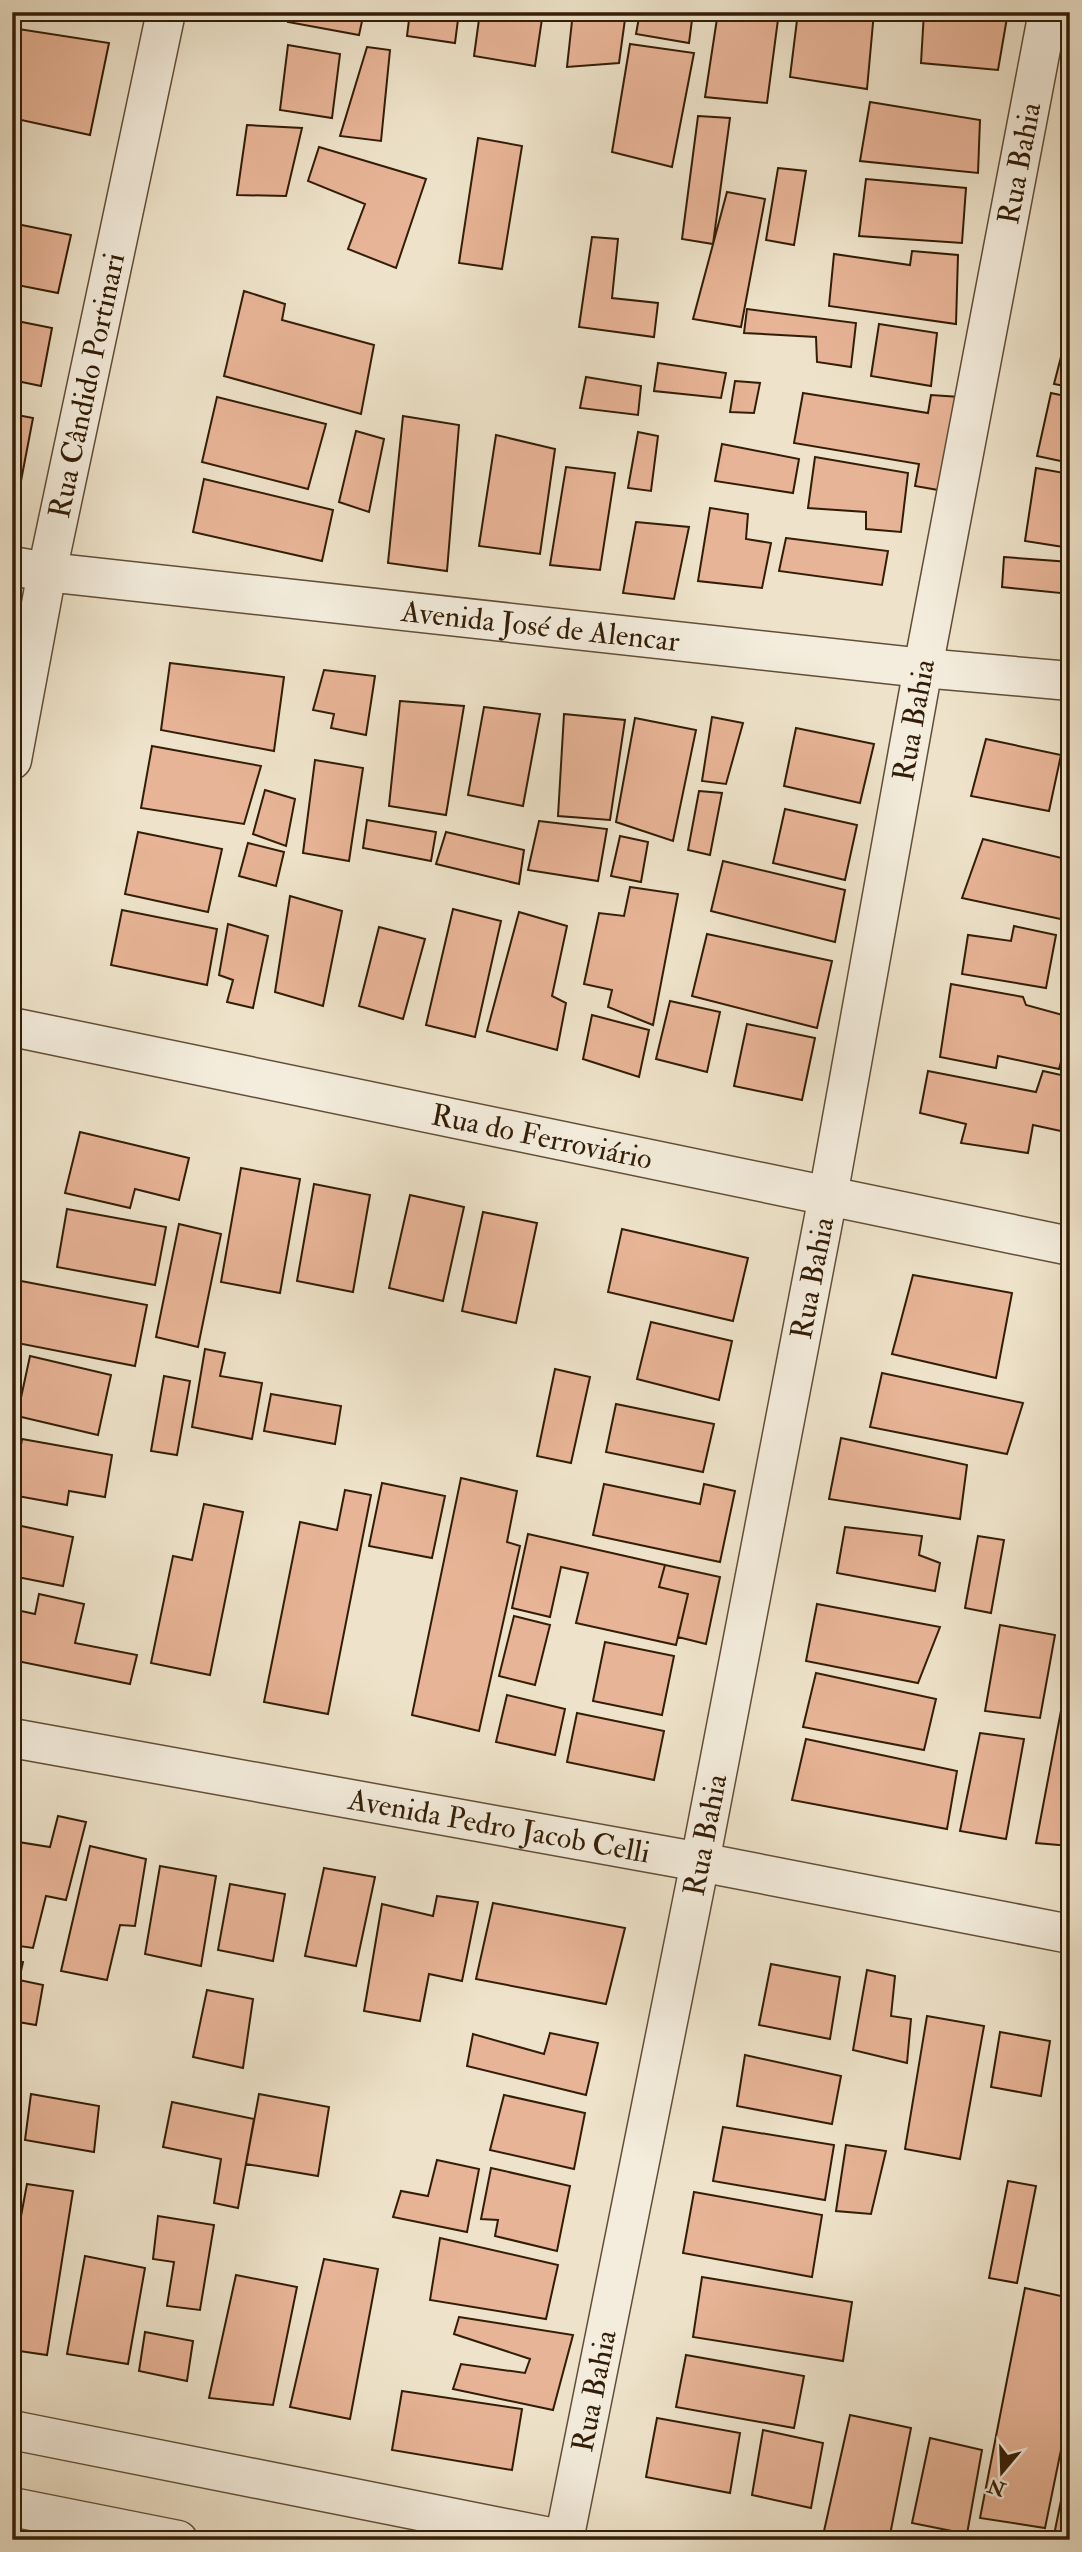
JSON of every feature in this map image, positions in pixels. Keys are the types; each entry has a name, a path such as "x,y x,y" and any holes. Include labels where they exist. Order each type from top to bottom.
{"street":[{"name":"Rua Cândido Portinari","path":"12,760 29,569 166,12"},
{"name":"Rua Bahia","path":"564,2540 700,1862 828,1196 923,668 1048,12"},
{"name":"Avenida José de Alencar","path":"29,569 923,668 1070,681"},
{"name":"Rua do Ferroviário","path":"12,1027 1070,1246"},
{"name":"Avenida Pedro Jacob Celli","path":"12,1738 700,1862 1070,1934"},
{"path":"12,2430 564,2540"},
{"path":"12,2507 178,2540"}],"building":[{"path":"290,12 364,12 359,35 288,22"},
{"path":"410,12 459,12 455,43 407,36"},
{"path":"480,12 543,12 535,66 474,56"},
{"path":"573,12 626,12 619,63 567,67"},
{"path":"640,12 693,12 689,43 636,34"},
{"path":"718,12 779,12 767,103 705,97"},
{"path":"798,12 874,12 867,89 790,77"},
{"path":"924,12 1008,12 998,70 921,63"},
{"path":"12,28 109,43 90,135 12,118"},
{"path":"630,44 694,53 672,167 612,152"},
{"path":"288,45 340,54 332,118 280,110"},
{"path":"367,47 390,50 381,141 340,136"},
{"path":"870,102 980,120 978,173 860,161"},
{"path":"698,116 730,118 713,244 682,239"},
{"path":"247,125 302,128 286,196 237,195"},
{"path":"478,138 522,146 502,269 459,263"},
{"path":"319,147 426,179 396,268 348,249 365,204 308,181"},
{"path":"778,168 806,171 794,245 766,240"},
{"path":"866,179 966,188 962,243 859,236"},
{"path":"727,192 765,199 741,327 693,319"},
{"path":"12,223 71,235 58,293 12,284"},
{"path":"592,237 618,239 612,298 658,303 654,337 579,327"},
{"path":"912,251 958,255 956,324 829,306 834,254 910,265"},
{"path":"244,291 285,304 282,320 374,345 361,414 224,376"},
{"path":"747,309 856,323 851,367 817,362 816,337 744,333"},
{"path":"12,320 52,328 41,386 12,380"},
{"path":"879,324 937,333 931,386 871,376"},
{"path":"1070,326 1070,387 1054,384"},
{"path":"658,363 726,373 721,398 654,391"},
{"path":"586,377 641,386 638,415 580,408"},
{"path":"735,381 760,383 754,413 730,412"},
{"path":"803,393 928,413 931,395 960,397 944,491 915,486 919,464 794,443"},
{"path":"1051,393 1070,397 1070,463 1037,456"},
{"path":"217,397 326,424 308,489 202,462"},
{"path":"12,414 33,418 21,481 12,480"},
{"path":"403,416 459,425 447,571 388,563"},
{"path":"356,431 384,439 369,512 339,502"},
{"path":"638,432 658,436 651,491 628,488"},
{"path":"496,435 555,449 540,554 479,546"},
{"path":"722,444 799,459 793,493 715,481"},
{"path":"815,457 908,473 901,532 866,529 866,512 808,508"},
{"path":"566,467 615,473 600,570 550,565"},
{"path":"1036,468 1070,474 1070,548 1025,541"},
{"path":"204,479 333,510 322,561 193,532"},
{"path":"710,508 748,514 746,539 771,543 762,588 698,581"},
{"path":"636,522 689,527 674,599 623,593"},
{"path":"786,538 888,551 882,585 779,571"},
{"path":"1004,557 1070,562 1070,594 1002,587"},
{"path":"170,663 284,677 274,751 161,730"},
{"path":"324,670 375,676 366,735 331,728 334,714 313,710"},
{"path":"400,701 464,706 446,815 389,806"},
{"path":"484,707 540,714 523,806 468,795"},
{"path":"564,714 625,720 610,820 558,816"},
{"path":"712,717 743,723 726,784 702,781"},
{"path":"635,718 696,730 673,841 616,822"},
{"path":"796,728 874,744 860,803 784,786"},
{"path":"986,739 1061,755 1049,811 971,796"},
{"path":"152,746 261,766 244,824 141,808"},
{"path":"315,760 363,768 349,861 303,853"},
{"path":"265,790 295,799 286,846 253,834"},
{"path":"699,791 722,793 710,855 688,850"},
{"path":"785,809 857,825 845,880 773,863"},
{"path":"367,820 436,832 431,861 363,848"},
{"path":"539,821 607,829 598,881 528,870"},
{"path":"138,832 222,849 208,912 125,894"},
{"path":"446,832 524,850 519,884 436,864"},
{"path":"620,836 648,842 641,882 611,876"},
{"path":"983,839 1070,860 1070,921 962,898"},
{"path":"248,843 284,852 276,886 239,876"},
{"path":"723,861 845,890 835,942 711,911"},
{"path":"630,887 678,894 653,1025 608,1007 612,990 584,984 599,913 624,916"},
{"path":"290,896 342,911 323,1006 275,992"},
{"path":"453,909 501,921 475,1037 426,1025"},
{"path":"122,910 217,929 207,985 111,965"},
{"path":"519,912 567,926 552,996 566,1003 557,1050 487,1031"},
{"path":"228,924 268,936 253,1008 227,1002 233,980 219,975"},
{"path":"1014,926 1056,935 1046,988 962,974 968,935 1011,941"},
{"path":"379,927 425,939 403,1019 359,1006"},
{"path":"707,934 832,961 817,1028 692,996"},
{"path":"951,984 1023,997 1026,1005 1070,1017 1070,1029 1059,1069 998,1056 996,1068 940,1057"},
{"path":"670,1001 720,1012 707,1072 656,1059"},
{"path":"592,1015 649,1030 639,1077 583,1059"},
{"path":"747,1024 815,1038 802,1100 734,1086"},
{"path":"928,1071 1036,1092 1043,1071 1070,1077 1070,1133 1033,1125 1028,1153 961,1143 966,1124 920,1113"},
{"path":"80,1132 189,1158 179,1200 135,1189 130,1208 65,1193"},
{"path":"241,1168 300,1179 280,1293 221,1282"},
{"path":"314,1184 370,1195 353,1292 297,1281"},
{"path":"410,1195 464,1207 443,1301 389,1288"},
{"path":"67,1209 166,1227 155,1285 57,1267"},
{"path":"483,1212 537,1223 516,1323 462,1311"},
{"path":"179,1224 221,1234 198,1347 156,1337"},
{"path":"622,1229 748,1258 733,1321 608,1292"},
{"path":"913,1275 1012,1293 996,1378 892,1354"},
{"path":"21,1281 147,1305 135,1366 12,1342"},
{"path":"651,1322 732,1341 719,1400 637,1379"},
{"path":"205,1349 225,1353 220,1376 262,1383 252,1439 192,1427"},
{"path":"30,1356 111,1375 98,1435 17,1416"},
{"path":"555,1369 590,1377 571,1463 537,1456"},
{"path":"882,1373 1023,1403 1007,1454 870,1427"},
{"path":"164,1376 190,1381 177,1455 151,1451"},
{"path":"271,1394 341,1406 335,1444 264,1431"},
{"path":"616,1404 714,1424 703,1472 606,1452"},
{"path":"841,1438 967,1465 960,1519 829,1499"},
{"path":"22,1439 112,1455 105,1497 69,1491 67,1505 12,1495"},
{"path":"461,1478 517,1491 507,1542 520,1546 479,1731 412,1715"},
{"path":"382,1483 445,1496 432,1558 369,1546"},
{"path":"604,1484 700,1504 704,1484 735,1491 720,1562 593,1535"},
{"path":"345,1490 371,1495 328,1714 264,1702 300,1522 337,1530"},
{"path":"204,1504 243,1512 210,1675 151,1663 173,1556 192,1560"},
{"path":"12,1524 73,1537 63,1586 12,1576"},
{"path":"845,1527 922,1536 919,1555 940,1563 935,1591 837,1573"},
{"path":"528,1534 665,1565 659,1587 688,1594 676,1645 576,1623 588,1573 561,1567 550,1617 512,1608"},
{"path":"978,1536 1004,1540 991,1613 965,1608"},
{"path":"665,1565 720,1577 706,1644 678,1637 688,1594 659,1587"},
{"path":"39,1594 84,1604 75,1643 137,1655 130,1684 12,1660 12,1609 35,1614"},
{"path":"817,1604 940,1627 918,1683 806,1661"},
{"path":"514,1616 550,1625 535,1685 499,1676"},
{"path":"1000,1625 1055,1635 1040,1718 985,1711"},
{"path":"605,1642 674,1656 662,1715 593,1701"},
{"path":"1070,1663 1070,1846 1036,1843"},
{"path":"816,1673 936,1699 924,1750 803,1727"},
{"path":"507,1695 565,1709 555,1755 496,1742"},
{"path":"577,1713 664,1731 654,1780 567,1762"},
{"path":"980,1733 1024,1739 1006,1839 960,1831"},
{"path":"806,1739 957,1771 947,1829 792,1800"},
{"path":"58,1816 86,1822 66,1900 46,1896 33,1948 12,1945 12,1841 50,1847"},
{"path":"90,1846 146,1859 135,1926 120,1925 107,1980 61,1971"},
{"path":"160,1866 216,1876 201,1966 145,1954"},
{"path":"324,1868 375,1877 356,1966 305,1956"},
{"path":"230,1884 285,1894 273,1961 218,1950"},
{"path":"437,1896 478,1902 462,1981 429,1974 420,2021 364,2011 382,1904 433,1916"},
{"path":"493,1903 625,1928 606,2004 476,1979"},
{"path":"12,1960 23,1962 19,1980 43,1985 36,2025 12,2021"},
{"path":"771,1964 840,1977 830,2039 759,2025"},
{"path":"867,1970 895,1976 891,2016 911,2019 907,2063 853,2050"},
{"path":"207,1990 253,1999 243,2068 193,2057"},
{"path":"927,2016 984,2026 960,2159 905,2149"},
{"path":"1000,2032 1050,2041 1041,2096 991,2087"},
{"path":"550,2033 598,2043 586,2095 467,2066 473,2034 544,2054"},
{"path":"745,2055 841,2076 832,2124 737,2106"},
{"path":"31,2094 99,2106 94,2152 25,2140"},
{"path":"259,2094 329,2107 318,2176 246,2164"},
{"path":"504,2095 585,2113 574,2169 490,2150"},
{"path":"172,2102 254,2119 238,2208 214,2203 221,2159 163,2147"},
{"path":"723,2127 834,2145 825,2200 713,2181"},
{"path":"846,2145 886,2151 871,2214 836,2211"},
{"path":"437,2160 479,2169 467,2232 393,2217 401,2191 428,2196"},
{"path":"491,2168 570,2186 557,2251 495,2236 498,2220 481,2219"},
{"path":"1008,2181 1036,2186 1017,2283 989,2278"},
{"path":"27,2184 73,2191 47,2355 12,2350 12,2264"},
{"path":"694,2192 822,2215 812,2277 683,2253"},
{"path":"158,2216 214,2225 200,2310 167,2306 174,2262 153,2259"},
{"path":"440,2238 558,2265 546,2319 430,2300"},
{"path":"85,2256 145,2268 128,2364 67,2354"},
{"path":"324,2259 378,2269 350,2419 290,2407"},
{"path":"236,2275 297,2287 273,2405 209,2398"},
{"path":"702,2277 852,2302 843,2361 693,2337"},
{"path":"1025,2288 1070,2298 1070,2332 1064,2365 1070,2366 1070,2406 1045,2528 980,2518"},
{"path":"459,2317 573,2335 553,2410 453,2389 461,2364 525,2373 530,2359 454,2334"},
{"path":"145,2332 193,2341 187,2381 139,2371"},
{"path":"686,2355 804,2376 794,2428 676,2407"},
{"path":"402,2391 522,2409 512,2470 392,2450"},
{"path":"850,2415 911,2428 889,2540 822,2540"},
{"path":"657,2418 740,2433 730,2493 646,2477"},
{"path":"763,2430 823,2443 811,2508 752,2495"},
{"path":"930,2438 982,2450 967,2534 912,2523"},
{"path":"1070,2456 1070,2540 1053,2540"}]}
